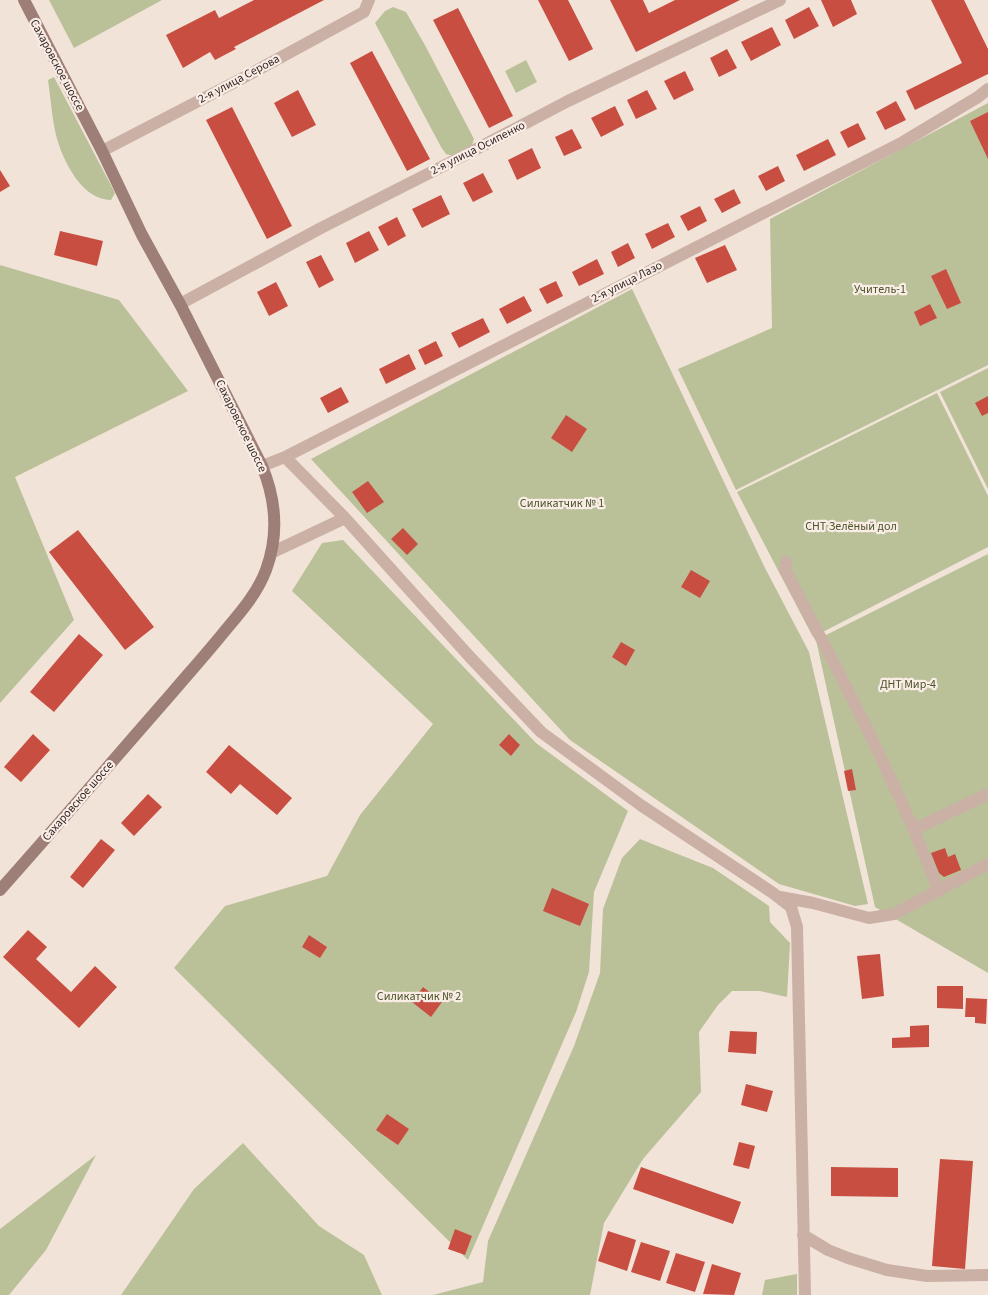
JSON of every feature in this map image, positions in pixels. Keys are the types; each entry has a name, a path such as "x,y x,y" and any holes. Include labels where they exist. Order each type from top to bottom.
{"main road":[{"name":"Сахаровское шоссе","path":"0,890 244,608 258,586 271,553 274,534 274,514 269,485 262,466 180,304 142,235 102,151 24,0"}],"street":[{"name":"2-я улица Серова","path":"102,151 364,12 369,0"},
{"name":"2-я улица Осипенко","path":"180,304 321,228 568,101 780,0"},
{"name":"2-я улица Лазо","path":"262,466 285,457 903,142 988,89"},
{"path":"285,457 346,518 469,656 541,732 642,806 778,896 790,907 797,927 804,1295"},
{"path":"271,553 346,518"},
{"path":"786,562 785,570 820,636 915,829 939,891"},
{"path":"915,829 988,794"},
{"path":"778,896 870,918 894,914 988,864"},
{"path":"804,1235 835,1253 886,1270 927,1276 988,1275"}],"green space":[{"path":"49,0 162,0 74,48"},
{"path":"393,7 406,12 474,139 472,145 453,156 446,154 441,147 375,23 385,11"},
{"path":"526,60 537,82 516,93 505,71"},
{"path":"54,77 115,193 111,200 91,194 83,187 64,158 54,125 48,80"},
{"name":"Учитель-1","path":"988,103 988,365 736,490 678,369 772,328 770,219"},
{"path":"0,265 119,300 188,391 15,477 74,620 0,703"},
{"name":"Силикатчик № 1","path":"632,289 764,566 809,652 868,904 855,906 779,884 570,740 311,459"},
{"path":"988,368 988,489 940,392"},
{"name":"СНТ Зелёный дол","path":"937,393 988,496 988,547 813,637 737,492"},
{"name":"Силикатчик № 2","path":"343,540 536,743 628,811 594,892 589,972 576,1012 468,1260 174,968 225,906 327,876 360,815 433,724 292,591 322,543"},
{"name":"ДНТ Мир-4","path":"988,554 988,973 875,907 816,640"},
{"path":"640,839 713,868 769,906 770,922 790,943 787,997 760,991 732,991 718,1005 699,1032 701,1092 643,1159 604,1223 590,1295 433,1295 483,1282 488,1241 574,1046 600,973 603,909 622,858"},
{"path":"243,1143 319,1226 364,1255 382,1295 121,1295 194,1189"},
{"path":"96,1155 46,1250 9,1295 0,1295 0,1229"},
{"path":"797,1274 797,1295 762,1295 765,1280"}],"building":[{"path":"254,0 324,0 234,47 236,49 215,60 210,52 183,68 166,35 215,10 219,18"},
{"path":"538,0 568,0 593,49 569,61"},
{"path":"610,0 643,0 649,13 675,0 740,0 636,52"},
{"path":"821,0 851,0 857,14 833,27"},
{"path":"931,0 964,0 988,49 988,74 915,110 906,91 962,63"},
{"path":"809,7 819,26 794,39 785,20"},
{"path":"458,8 513,116 489,128 433,20"},
{"path":"772,27 781,45 751,61 741,42"},
{"path":"727,49 737,68 719,77 710,58"},
{"path":"372,51 430,159 407,171 350,63"},
{"path":"685,71 694,90 674,100 664,81"},
{"path":"298,90 316,125 292,137 274,103"},
{"path":"647,90 657,109 636,119 627,100"},
{"path":"896,101 906,120 885,130 876,112"},
{"path":"615,106 624,125 601,137 591,118"},
{"path":"232,107 292,226 267,239 206,120"},
{"path":"988,112 988,159 970,121"},
{"path":"858,123 866,139 848,148 840,132"},
{"path":"572,129 582,148 564,156 555,137"},
{"path":"828,139 836,155 804,171 796,155"},
{"path":"532,148 541,168 517,180 508,160"},
{"path":"778,166 785,181 766,191 758,176"},
{"path":"0,170 10,186 0,192"},
{"path":"483,173 493,192 473,202 463,183"},
{"path":"734,189 741,203 722,213 714,199"},
{"path":"441,195 450,214 422,228 412,209"},
{"path":"700,206 707,221 688,231 680,216"},
{"path":"397,217 406,236 388,246 378,227"},
{"path":"668,223 675,237 652,249 645,234"},
{"path":"60,231 103,241 97,266 54,255"},
{"path":"369,231 379,250 355,263 346,243"},
{"path":"628,243 635,258 618,267 611,252"},
{"path":"725,245 737,270 707,283 695,258"},
{"path":"321,255 334,280 319,288 306,262"},
{"path":"597,259 604,274 579,286 572,272"},
{"path":"946,269 961,303 947,309 931,276"},
{"path":"556,281 563,296 547,304 539,289"},
{"path":"276,282 288,306 269,316 257,292"},
{"path":"524,296 532,311 507,324 499,309"},
{"path":"930,304 937,318 920,326 914,312"},
{"path":"483,318 490,332 459,348 451,333"},
{"path":"436,341 443,356 425,365 418,350"},
{"path":"409,354 416,369 386,384 379,369"},
{"path":"341,387 349,402 328,413 320,398"},
{"path":"988,396 988,413 982,416 975,403"},
{"path":"566,415 587,429 572,452 551,438"},
{"path":"368,481 384,502 367,513 352,492"},
{"path":"403,528 418,544 407,555 391,539"},
{"path":"78,530 154,627 125,650 49,552"},
{"path":"691,570 710,581 700,598 681,587"},
{"path":"79,634 103,655 54,712 30,692"},
{"path":"621,642 635,650 626,666 612,657"},
{"path":"33,734 50,750 21,782 4,767"},
{"path":"509,734 520,745 511,756 499,745"},
{"path":"229,745 292,798 277,815 240,784 231,794 206,772"},
{"path":"852,769 856,790 848,791 844,771"},
{"path":"148,794 162,807 134,836 121,823"},
{"path":"101,839 115,850 83,888 70,877"},
{"path":"945,848 948,857 955,854 961,870 944,877 939,873 931,853"},
{"path":"552,888 589,904 580,926 543,911"},
{"path":"28,930 47,947 36,959 71,992 95,966 117,987 79,1028 3,957"},
{"path":"309,935 327,947 320,958 302,947"},
{"path":"880,954 884,996 862,999 857,956"},
{"path":"937,986 963,986 963,1009 937,1008"},
{"path":"423,987 442,1002 431,1017 412,1002"},
{"path":"966,998 987,999 986,1024 975,1023 975,1017 965,1017"},
{"path":"929,1025 929,1047 892,1048 892,1038 910,1037 910,1026"},
{"path":"730,1031 757,1032 756,1054 728,1052"},
{"path":"746,1084 773,1091 767,1112 741,1105"},
{"path":"387,1114 409,1129 398,1145 376,1130"},
{"path":"739,1142 755,1146 749,1169 733,1165"},
{"path":"940,1159 973,1161 965,1269 932,1266"},
{"path":"641,1167 741,1202 733,1224 633,1189"},
{"path":"831,1167 898,1168 898,1197 831,1196"},
{"path":"455,1229 472,1236 465,1255 448,1249"},
{"path":"608,1231 636,1240 627,1271 598,1261"},
{"path":"641,1242 670,1251 660,1281 631,1272"},
{"path":"676,1253 705,1262 695,1292 666,1283"},
{"path":"712,1264 741,1273 734,1295 703,1294"}]}
